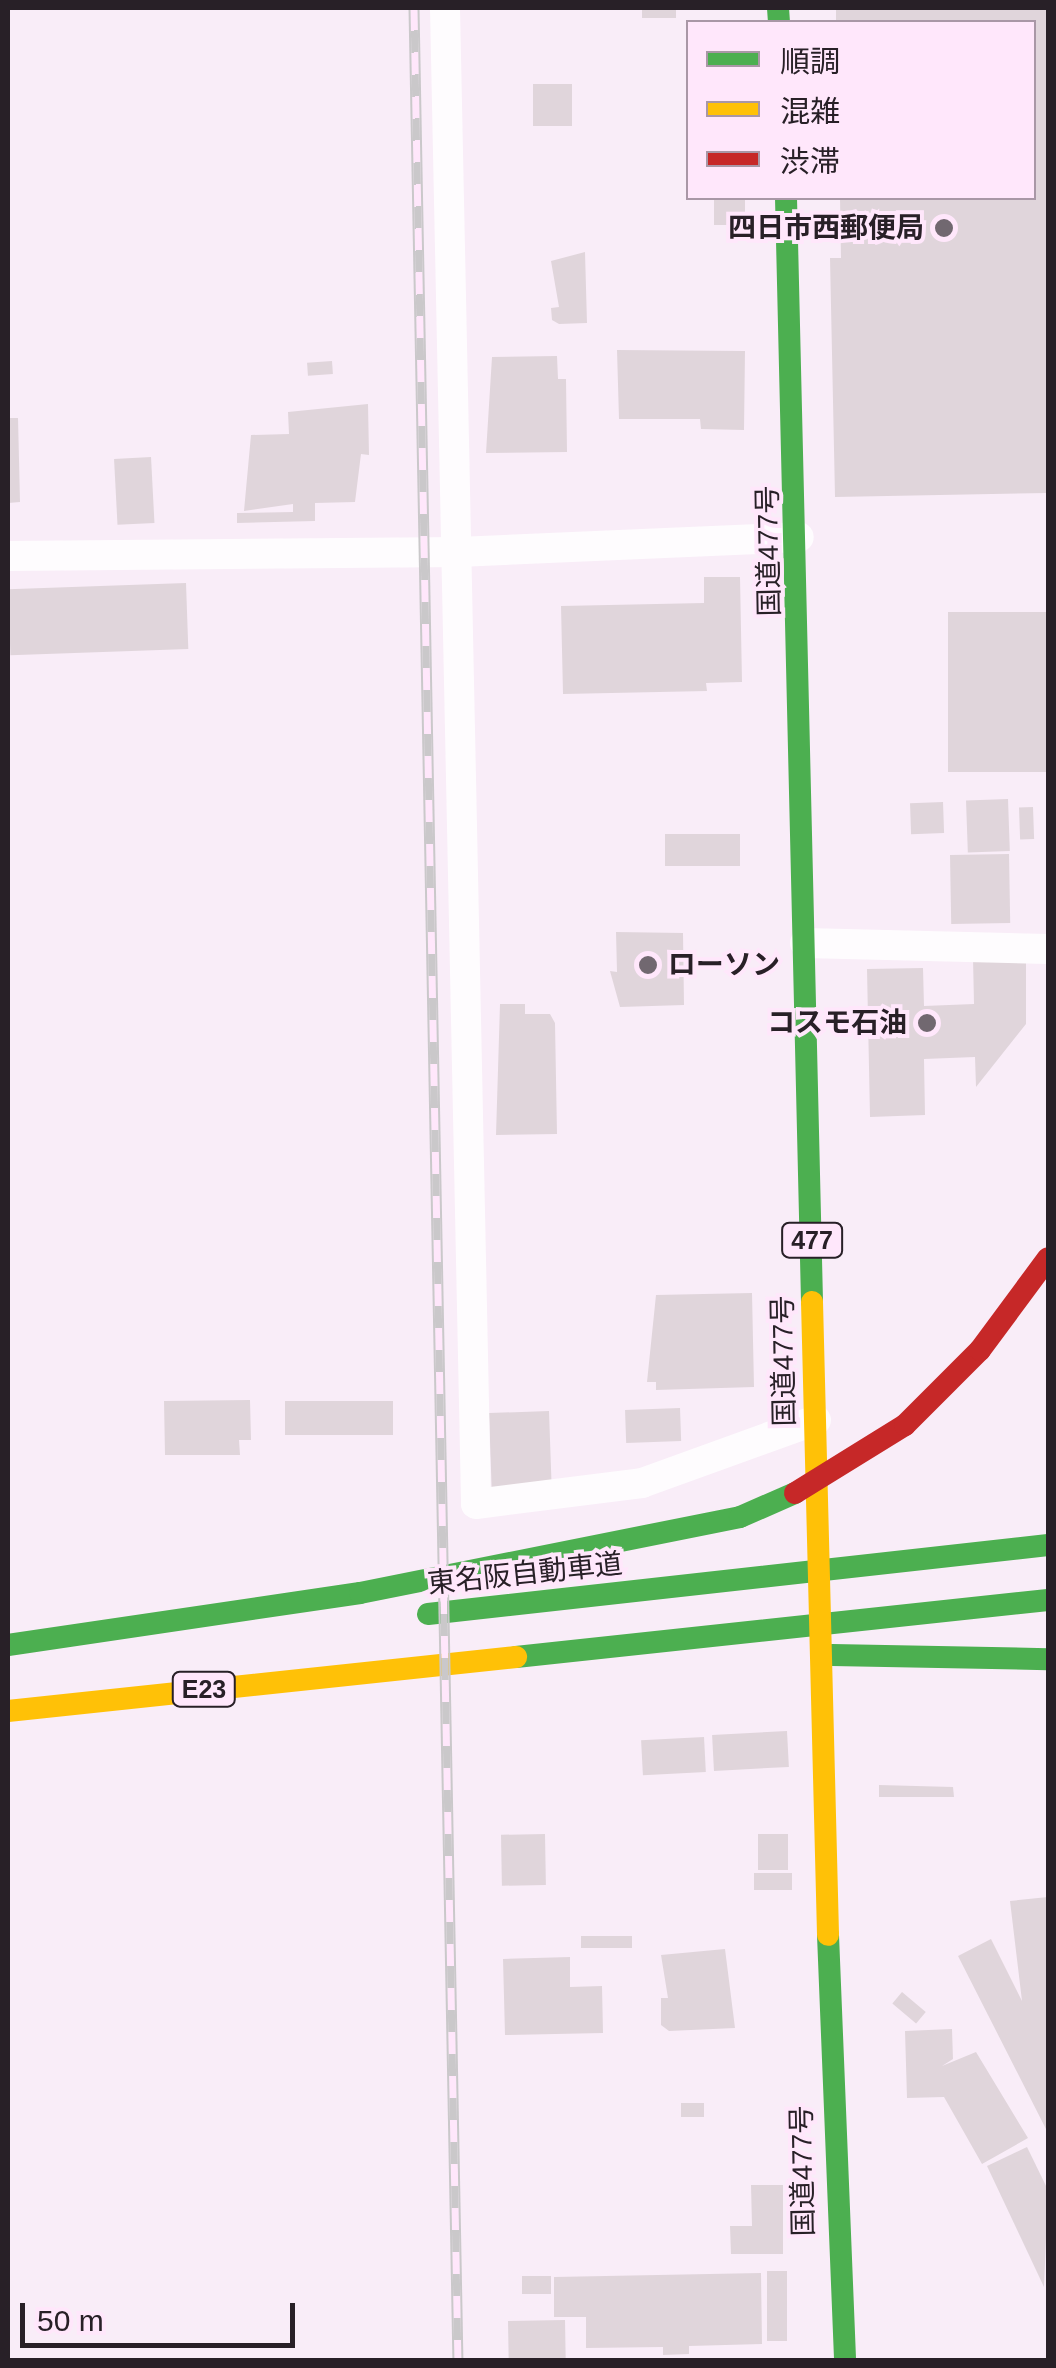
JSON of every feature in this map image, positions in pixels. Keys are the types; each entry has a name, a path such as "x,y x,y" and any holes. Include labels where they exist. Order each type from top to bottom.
{"highway":[{"name":"国道477号","path":"786,200 799,537 836,2283 846,2360"},
{"path":"8,1645 510,1567 740,1517 868,1454 980,1350 1048,1258"},
{"name":"東名阪自動車道","path":"396,1617 1048,1544"},
{"path":"514,1658 1048,1600"},
{"name":"E23","path":"8,1660 358,1620"},
{"path":"514,1658 874,1654 1048,1659"},
{"name":"E23","path":"8,1711 514,1658"},
{"name":"国道477号","path":"829,2360 836,2283"}],"street":[{"path":"446,8 458,552 458,854 476,1504 642,1483 816,1420"},
{"path":"8,556 458,552 799,537"},
{"path":"805,943 1048,949"}],"building":[{"path":"642,8 676,8 676,18 642,18"},
{"name":"四日市西郵便局","path":"836,8 1048,8 1048,493 835,497 830,258 841,258 840,200 1036,200 1036,20 836,20"},
{"path":"533,84 572,84 572,126 533,126"},
{"path":"714,200 745,200 745,225 714,225"},
{"path":"585,252 587,323 559,324 552,320 551,308 559,307 551,261"},
{"path":"617,350 745,351 744,430 701,429 700,419 619,419"},
{"path":"557,356 558,379 566,379 567,452 486,453 492,357"},
{"path":"332,361 333,374 308,376 307,363"},
{"path":"368,404 369,455 361,454 355,502 315,503 315,521 237,523 237,513 293,512 293,504 244,511 251,435 289,434 288,412"},
{"path":"8,418 18,418 20,502 8,503"},
{"path":"151,457 154,523 118,525 114,459"},
{"path":"704,577 740,577 742,682 706,683 707,691 563,694 561,606 704,603"},
{"path":"186,583 188,649 10,655 8,589"},
{"path":"948,612 1048,612 1048,772 948,772"},
{"path":"1008,799 1010,851 968,852 966,800"},
{"path":"943,802 944,833 911,834 910,803"},
{"path":"1019,807 1033,807 1034,839 1020,839"},
{"path":"665,834 740,834 740,866 665,866"},
{"path":"1009,854 1010,923 951,924 950,855"},
{"path":"616,932 683,933 684,1005 620,1007 610,971 617,972"},
{"path":"973,958 1026,958 1026,1024 976,1087 975,1057 924,1059 925,1115 870,1117 867,969 923,968 924,1006 974,1004"},
{"path":"500,1004 525,1004 525,1014 550,1014 555,1023 557,1134 496,1135"},
{"path":"752,1293 754,1387 656,1390 656,1382 647,1382 656,1295"},
{"path":"250,1400 251,1440 239,1440 240,1455 165,1455 164,1401"},
{"path":"285,1401 393,1401 393,1435 285,1435"},
{"path":"680,1408 681,1441 626,1443 625,1410"},
{"path":"549,1411 552,1486 492,1488 489,1413"},
{"path":"787,1731 789,1767 714,1771 712,1735"},
{"path":"704,1737 706,1772 643,1775 641,1740"},
{"path":"879,1785 953,1787 954,1797 879,1797"},
{"path":"545,1834 546,1885 502,1886 501,1835"},
{"path":"758,1834 788,1834 788,1870 758,1870"},
{"path":"754,1873 792,1873 792,1890 754,1890"},
{"path":"1048,1897 1048,2133 958,1956 991,1939 1022,2001 1010,1901"},
{"path":"581,1936 632,1936 632,1948 581,1948"},
{"path":"725,1949 735,2028 669,2031 661,2025 661,1998 668,1998 661,1955"},
{"path":"570,1957 570,1987 602,1986 603,2033 505,2035 503,1959"},
{"path":"902,1992 926,2012 916,2023 892,2003"},
{"path":"952,2029 953,2059 942,2066 976,2052 1028,2138 982,2164 944,2097 907,2098 905,2031"},
{"path":"681,2103 704,2103 704,2117 681,2117"},
{"path":"1027,2147 1048,2190 1044,2287 987,2166"},
{"path":"751,2185 783,2185 783,2254 731,2254 730,2226 752,2226"},
{"path":"767,2271 787,2271 787,2341 767,2341"},
{"path":"761,2273 762,2344 689,2346 689,2354 663,2355 663,2347 586,2348 586,2317 554,2317 554,2277"},
{"path":"522,2276 551,2276 551,2294 522,2294"},
{"path":"565,2320 566,2360 509,2360 508,2321"}],"railway":[{"path":"414,8 458,2360"}],"traffic: fast":[{"path":"778,8 779,20"},
{"path":"786,200 812,1302"},
{"path":"8,1645 360,1593 740,1517 795,1493"},
{"path":"428,1614 1048,1545"},
{"path":"516,1657 1048,1600"},
{"path":"832,1655 1048,1659"},
{"path":"828,1935 845,2360"}],"traffic: slow":[{"path":"812,1302 828,1935"},
{"path":"8,1711 516,1657"}],"traffic: jam":[{"path":"795,1493 905,1425 980,1350 1048,1258"}],"place":[{"name":"四日市西郵便局","path":"944,228"},
{"name":"ローソン","path":"648,965"},
{"name":"コスモ石油","path":"927,1023"}]}
